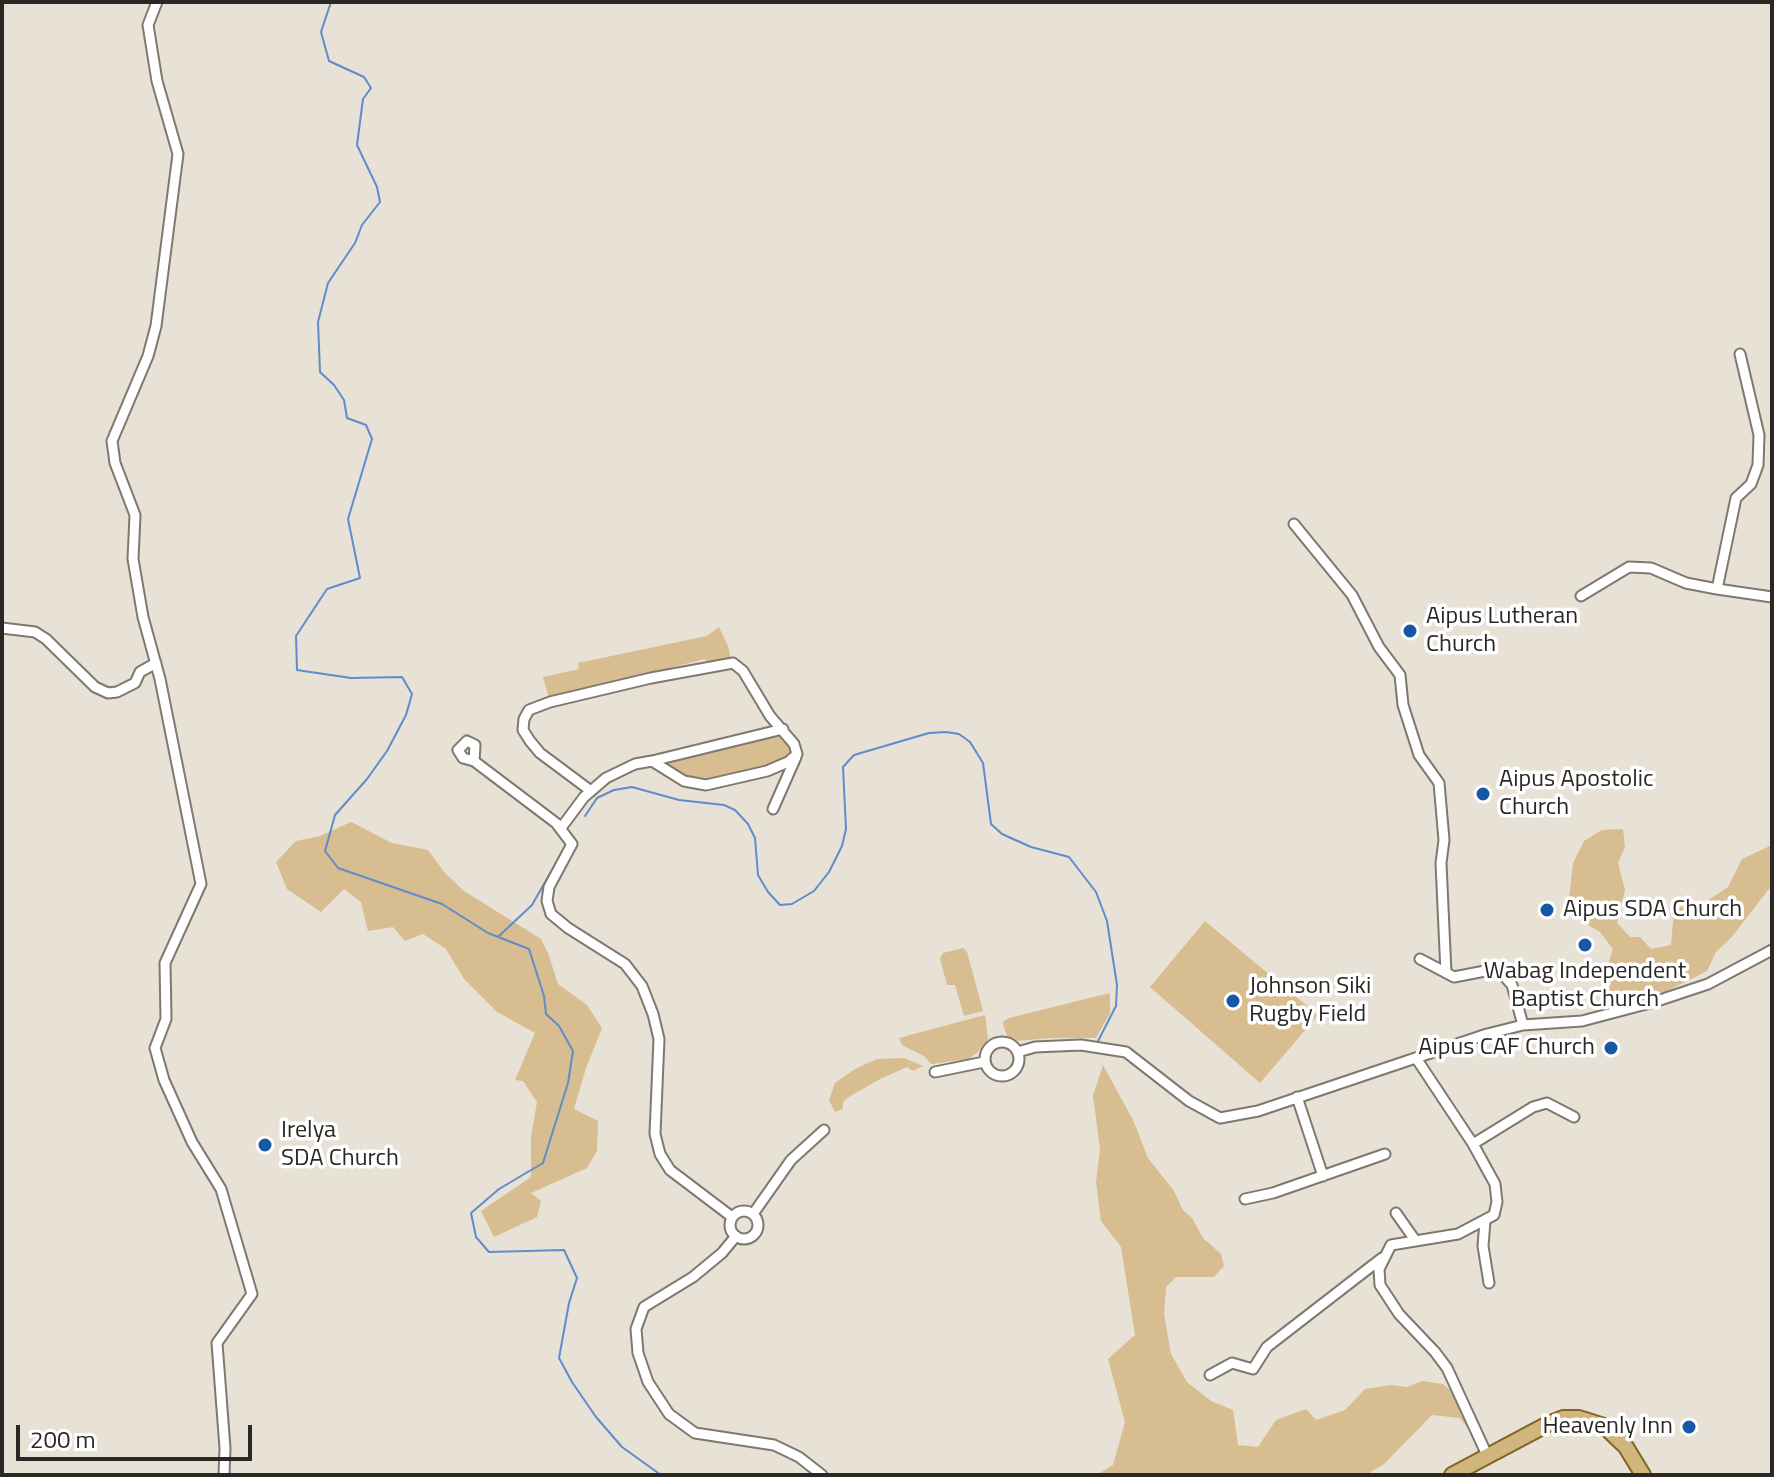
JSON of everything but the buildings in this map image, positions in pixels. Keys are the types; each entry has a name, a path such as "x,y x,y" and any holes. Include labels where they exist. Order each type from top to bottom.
{"main road":[{"path":"1452,1475 1563,1418 1579,1418 1604,1426 1626,1447 1643,1475"}],"street":[{"path":"157,2 148,25 157,81 178,154 156,326 148,356 112,441 115,463 135,515 133,559 143,617 156,663 201,884 165,963 166,1019 155,1048 164,1080 192,1142 221,1189 252,1294 217,1343 225,1448 224,1475"},
{"path":"1717,589 1736,498 1751,484 1758,465 1759,435 1740,354"},
{"path":"1294,524 1352,595 1379,647 1400,675 1403,705 1419,755 1439,783 1444,840 1441,863 1446,973"},
{"path":"1581,596 1629,567 1651,568 1686,583 1772,597"},
{"path":"2,628 35,632 95,687 108,693 135,683 140,672 156,663"},
{"path":"591,791 540,753 530,741 523,730 529,710 638,681 733,663 743,671 770,716 794,744 797,754 773,809"},
{"path":"561,828 591,791 606,778 635,764 783,729"},
{"path":"652,761 684,781 706,785 767,771 788,762 797,754"},
{"path":"474,761 561,828 572,844 549,887 547,901 551,914 625,964 642,986 659,1039 655,1134 660,1154 670,1170 732,1217"},
{"path":"1018,1052 1035,1047 1081,1045 1126,1052 1189,1101 1220,1118 1258,1111 1487,1034 1523,1025 1582,1021 1654,1002 1708,984 1772,950"},
{"path":"1420,959 1454,977 1490,970 1503,975 1512,985 1523,1025"},
{"path":"994,1044 1010,1044 1018,1052 1019,1064 1006,1076 995,1076 984,1062 986,1051 994,1044"},
{"path":"1210,1375 1232,1363 1253,1369 1267,1347 1382,1258 1391,1245 1458,1234 1494,1215 1497,1202 1495,1184 1473,1144 1416,1058"},
{"path":"935,1072 984,1062"},
{"path":"1297,1097 1323,1176"},
{"path":"1473,1144 1533,1107 1547,1103 1574,1117"},
{"path":"753,1214 791,1160 824,1130"},
{"path":"1245,1199 1385,1154"},
{"path":"742,1211 753,1214 758,1223 756,1232 749,1238 736,1236 730,1228 732,1217 742,1211"},
{"path":"1396,1213 1415,1240"},
{"path":"1485,1221 1483,1246 1489,1283"},
{"path":"736,1236 722,1253 693,1277 644,1307 636,1329 638,1353 648,1382 669,1414 695,1433 774,1445 799,1457 822,1475"},
{"path":"1382,1258 1380,1285 1399,1314 1447,1368 1487,1455"}],"shaded area":[{"path":"719,627 731,660 708,665 705,659 657,671 657,675 636,680 634,676 566,692 567,696 549,698 543,677 579,669 578,663 707,636"},
{"path":"777,735 788,744 790,750 787,756 755,770 716,779 681,775 659,760 669,757 672,762"},
{"path":"351,822 392,843 428,850 445,873 464,891 541,939 558,984 587,1005 602,1028 574,1109 598,1121 597,1151 587,1168 531,1193 541,1201 537,1217 494,1237 481,1211 531,1177 531,1137 537,1102 523,1081 515,1080 535,1033 497,1012 464,979 446,949 423,934 405,941 393,927 368,931 361,902 344,889 321,912 287,889 276,862 296,841 320,836"},
{"path":"1623,829 1625,847 1618,863 1625,890 1617,923 1630,937 1640,937 1651,949 1671,945 1674,910 1704,903 1728,887 1742,859 1772,845 1772,885 1731,938 1716,952 1707,971 1665,992 1645,991 1633,1000 1615,1002 1608,993 1611,983 1607,967 1613,949 1600,932 1583,922 1569,898 1573,863 1584,841 1602,830"},
{"name":"Johnson Siki Rugby Field","path":"1205,921 1318,1015 1260,1083 1150,987"},
{"path":"963,948 967,952 983,1011 964,1016 955,985 947,985 940,958 943,953"},
{"path":"1110,993 1110,1013 1096,1038 1014,1041 1008,1038 1004,1028 1003,1022 1009,1018"},
{"path":"985,1015 986,1045 969,1059 931,1064 924,1056 902,1045 899,1038"},
{"path":"904,1058 923,1066 913,1071 907,1067 880,1079 847,1098 843,1109 835,1112 829,1100 835,1083 877,1059"},
{"path":"1103,1065 1133,1120 1148,1158 1174,1191 1203,1238 1221,1254 1224,1266 1214,1277 1176,1277 1166,1287 1164,1314 1171,1354 1187,1382 1211,1401 1233,1410 1238,1445 1258,1447 1276,1420 1306,1409 1316,1420 1345,1410 1365,1389 1391,1385 1407,1387 1422,1381 1443,1384 1460,1399 1470,1431 1460,1418 1432,1415 1384,1464 1369,1473 1090,1475 1113,1465 1125,1422 1108,1359 1135,1335 1121,1247 1101,1221 1096,1182 1100,1149 1093,1096"}],"waterway":[{"path":"331,2 321,32 329,61 364,77 371,88 363,99 357,145 377,187 380,202 362,225 355,243 328,283 318,322 320,372 344,400 347,418 366,425 372,439 348,519 360,578 327,589 296,636 297,670 351,678 402,677 412,694 406,715 387,751 335,815 325,851 338,868 442,904 488,933 529,949 544,996 546,1014 559,1026 573,1051 568,1083 543,1163 499,1189 471,1213 476,1237 489,1252 564,1250 577,1278 559,1358 596,1417 622,1447 661,1475"},
{"path":"585,816 597,798 614,790 632,787 679,800 724,805 735,810 748,824 755,838 758,875 768,892 780,905 792,904 814,891 829,872 842,846 846,829 843,767 854,755 929,733 959,734 970,742 983,763 991,824 1002,834 1031,847 1069,857 1096,892 1107,921 1117,985 1116,1006 1096,1045"},
{"path":"499,936 532,905 564,849"}],"place":[{"name":"Aipus Lutheran Church","path":"1410,631"},
{"name":"Aipus Apostolic Church","path":"1483,794"},
{"name":"Aipus SDA Church","path":"1547,910"},
{"name":"Wabag Independent Baptist Church","path":"1585,945"},
{"name":"Johnson Siki Rugby Field","path":"1233,1001"},
{"name":"Aipus CAF Church","path":"1611,1048"},
{"name":"Irelya SDA Church","path":"265,1145"},
{"name":"Heavenly Inn","path":"1689,1427"}]}
